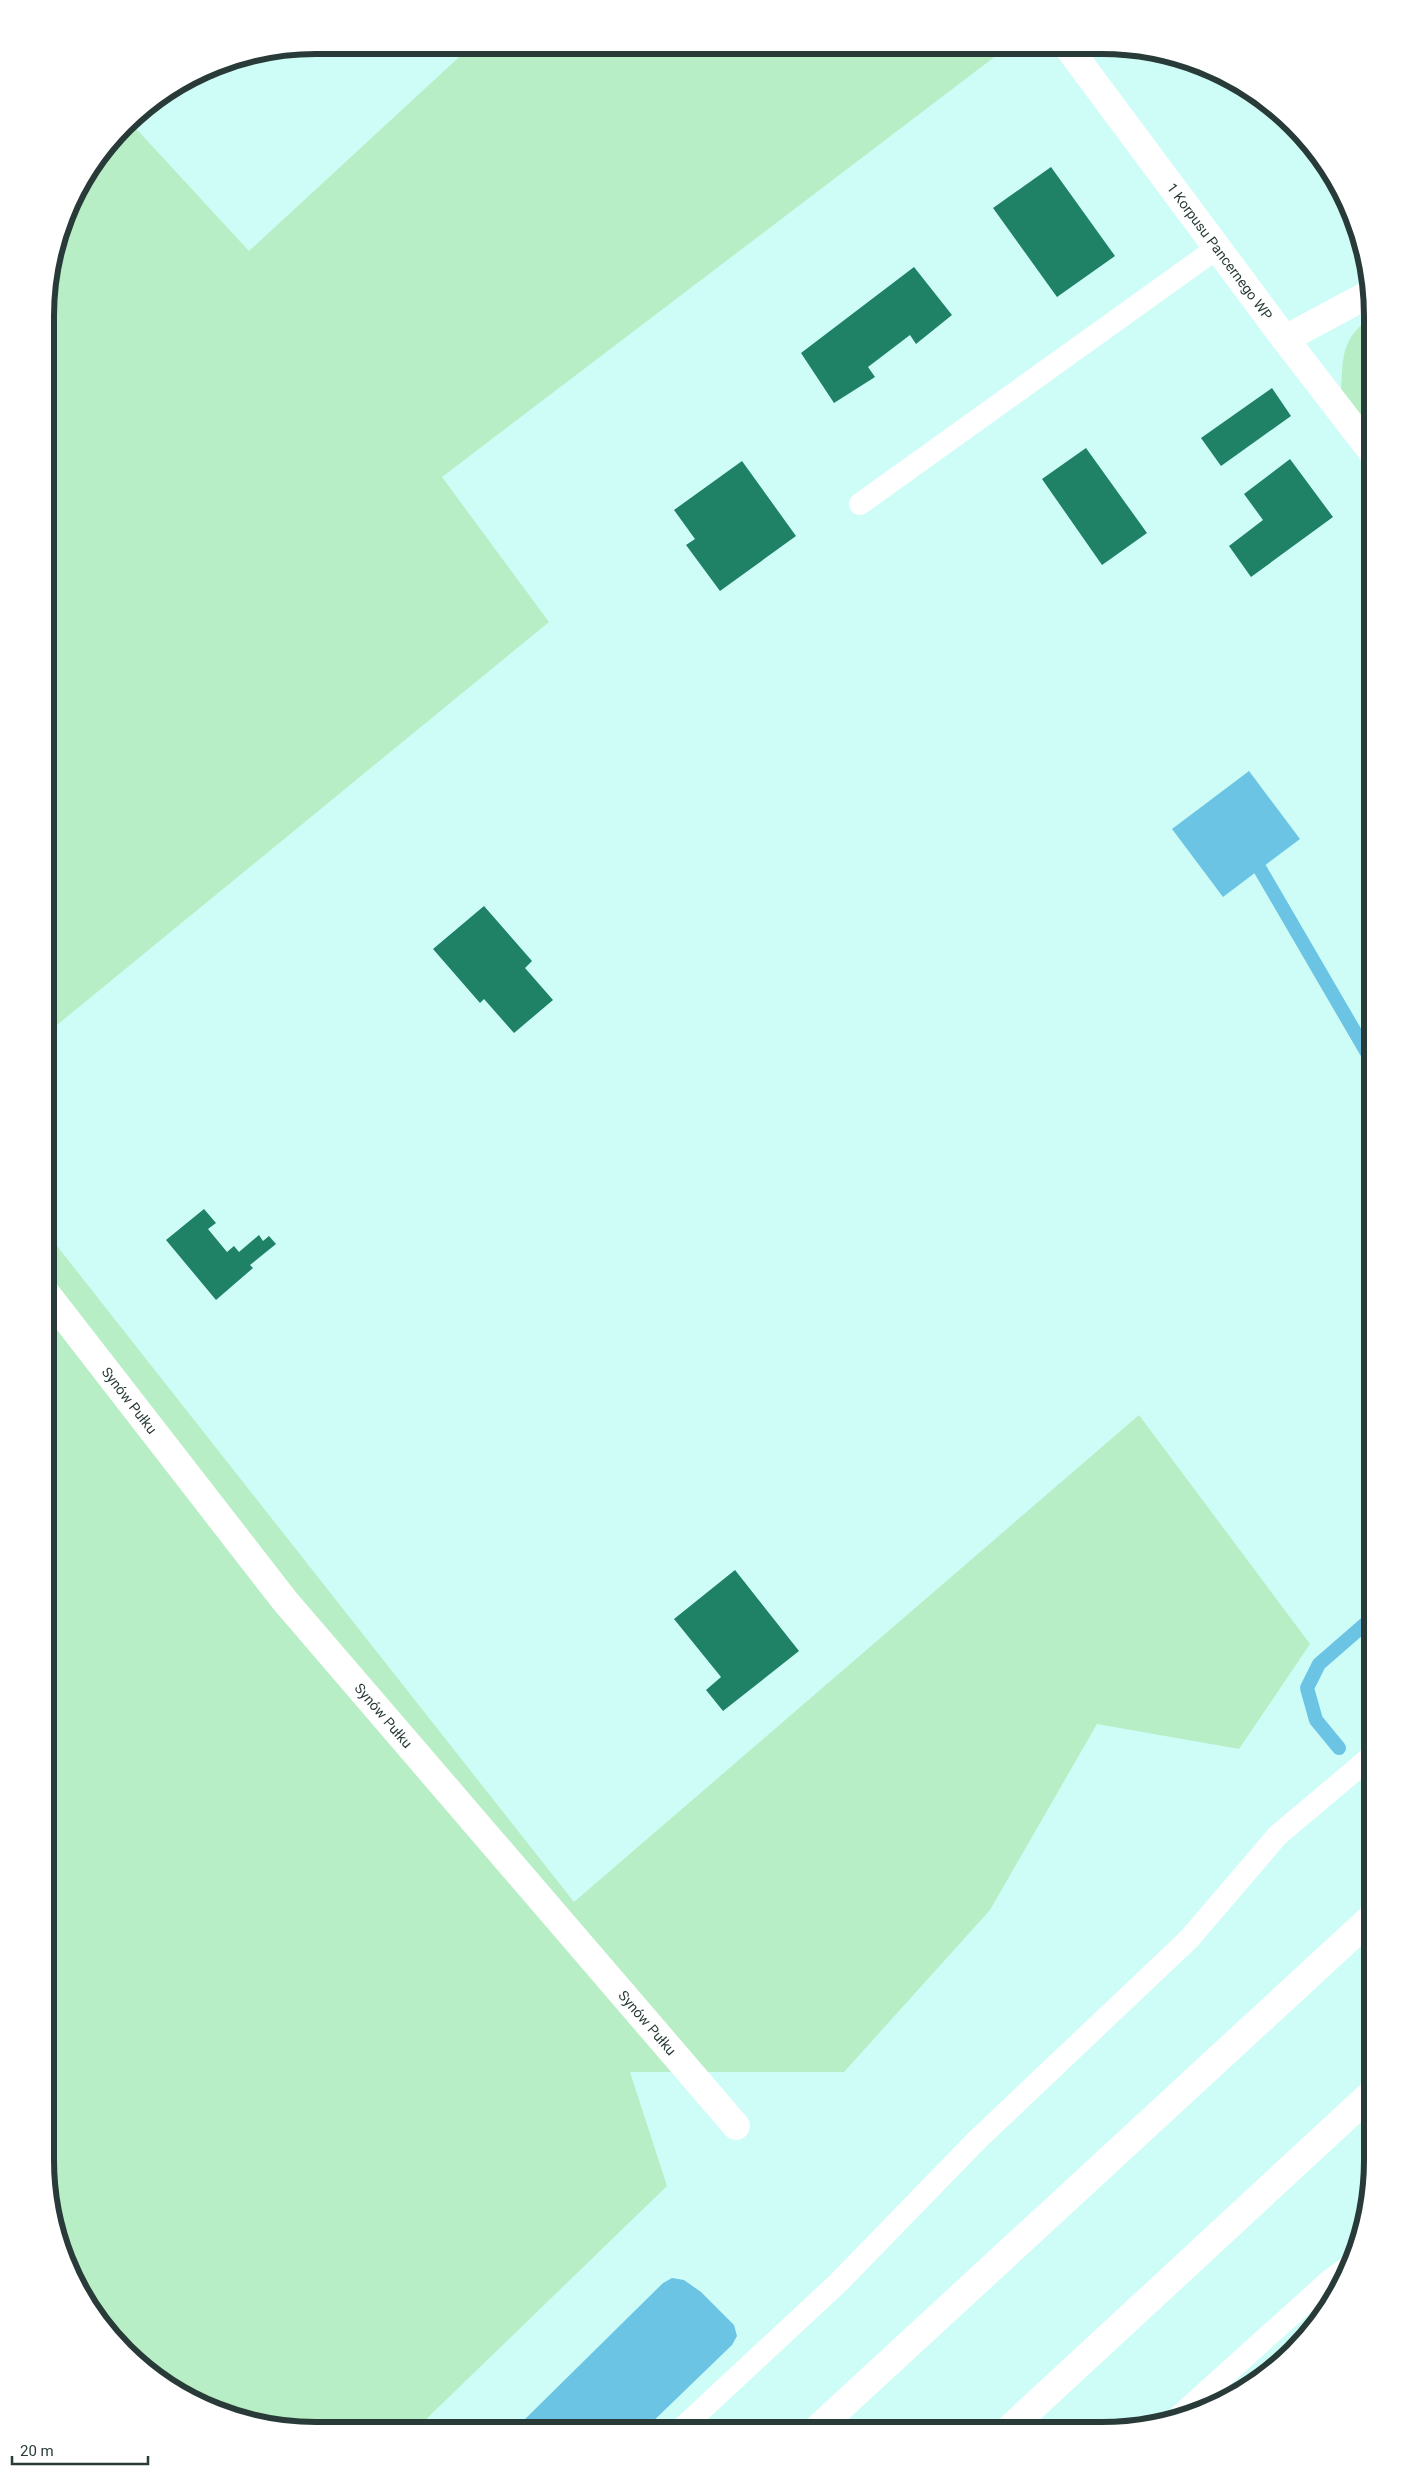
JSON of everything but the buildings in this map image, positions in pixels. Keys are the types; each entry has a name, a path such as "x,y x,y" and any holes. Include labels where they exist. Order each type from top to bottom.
{"main road":[{"name":"1 Korpusu Pancernego WP","path":"1073,54 1285,339 1364,441"},
{"path":"1285,339 1364,297"},
{"name":"Synów Pułku","path":"54,1303 285,1601 736,2126"},
{"path":"825,2422 1364,1924"},
{"path":"1017,2422 1364,2100"}],"lane":[{"path":"860,504 1217,248"},
{"path":"689,2422 839,2282 977,2140 1189,1939 1278,1835 1364,1762"},
{"path":"1190,2407 1338,2274"}],"green space":[{"path":"462,54 998,54 442,477 549,622 54,1027 54,299 63,248 74,216 89,185 108,156 135,127 249,251"},
{"path":"1363,324 1364,421 1341,391 1342,368 1346,349 1349,340"},
{"path":"54,1242 574,1902 1139,1415 1310,1644 1239,1749 1097,1724 990,1910 844,2072 630,2072 667,2186 423,2422 299,2422 265,2417 232,2408 200,2395 156,2368 119,2333 98,2306 81,2276 68,2244 59,2211 54,2177"}],"water":[{"path":"1249,771 1300,839 1223,897 1172,829"},
{"path":"672,2278 684,2280 701,2292 734,2325 737,2336 732,2345 652,2422 522,2422 663,2283"}],"waterway":[{"path":"1260,869 1364,1048"},
{"path":"1339,1748 1316,1720 1307,1688 1319,1664 1364,1625"}]}
